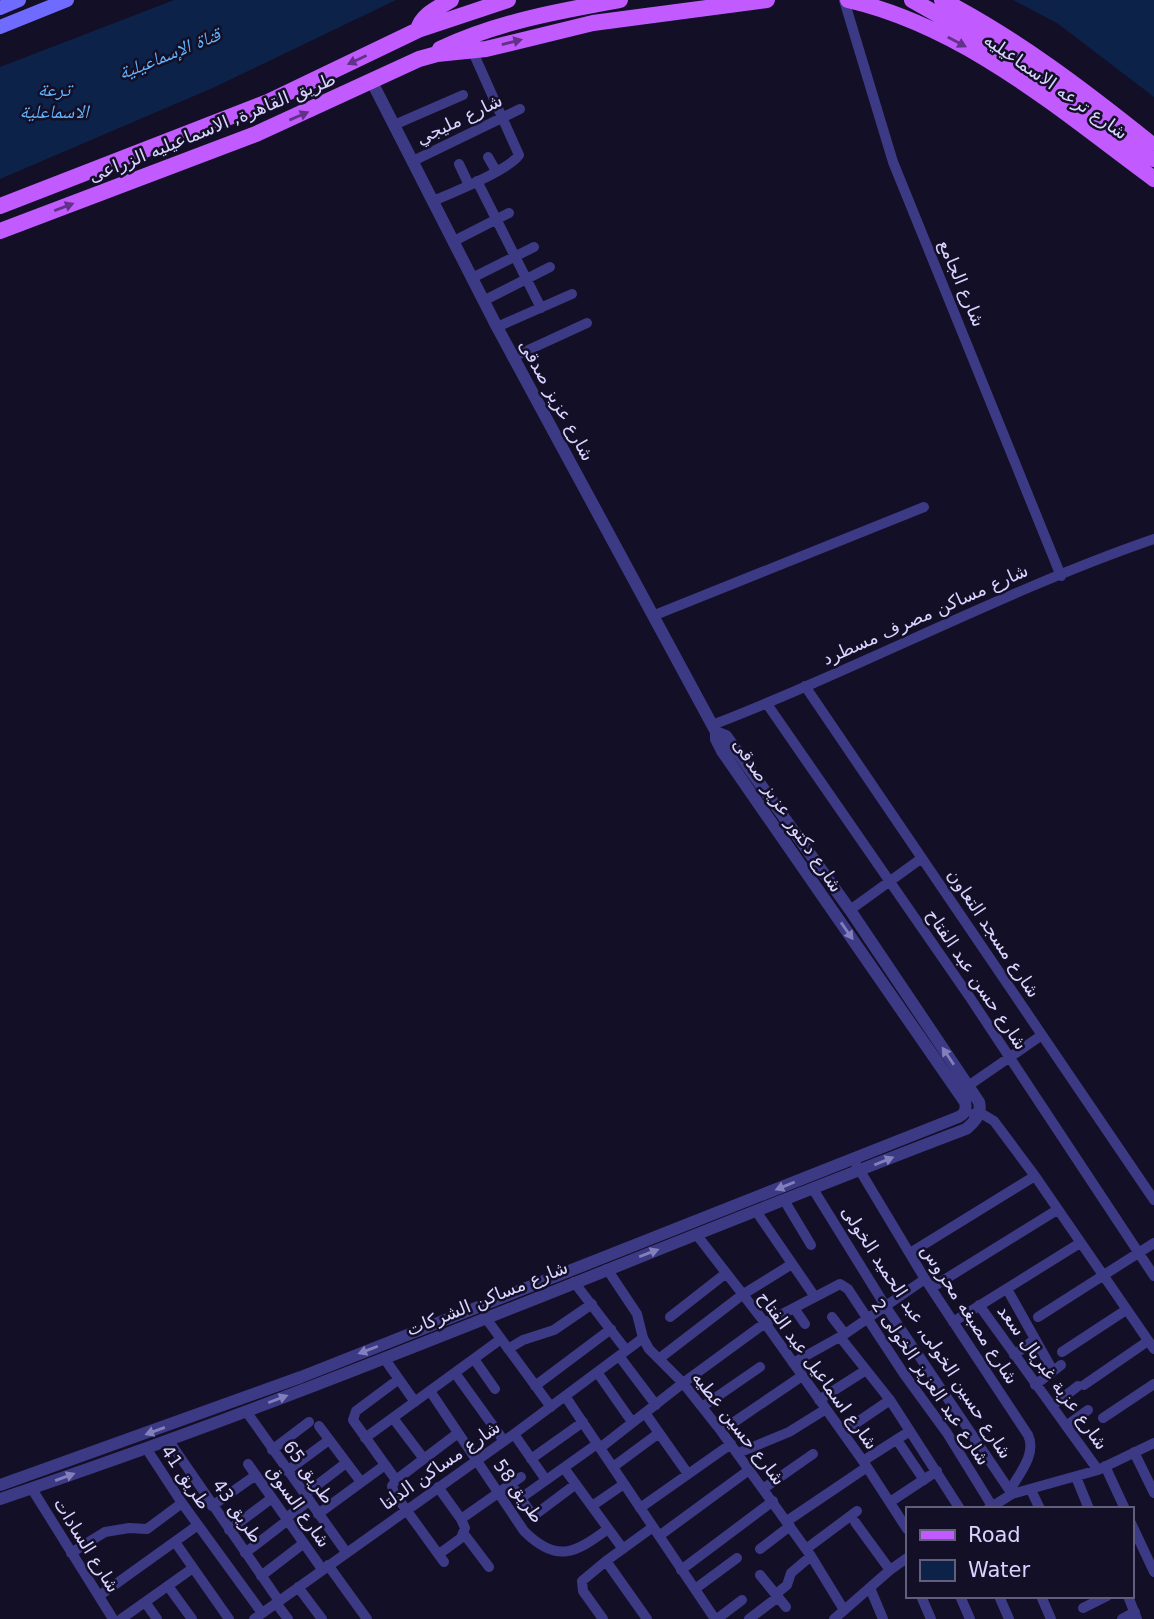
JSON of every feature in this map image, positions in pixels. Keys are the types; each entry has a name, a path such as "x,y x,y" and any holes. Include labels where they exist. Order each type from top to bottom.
{"main road":[{"path":"0,8 19,0"},
{"path":"0,27 67,0"},
{"name":"طريق القاهرة, الاسماعيليه الزراعى","path":"0,206 250,109 418,30 419,24 426,16 451,0"},
{"path":"418,30 508,0"},
{"path":"419,59 494,28 532,17 620,0"},
{"name":"طريق القاهرة, الاسماعيليه الزراعى","path":"0,231 256,134 419,59 593,23 767,0"},
{"name":"شارع ترعه الاسماعيليه","path":"846,0 895,12 951,39 996,65 1154,179"},
{"name":"شارع ترعه الاسماعيليه","path":"912,0 1009,55 1154,159"},
{"path":"942,0 990,25 1091,96 1154,147"},
{"path":"250,109 250,122 256,134"},
{"path":"219,121 226,129 229,144"}],"street":[{"name":"شارع الجامع","path":"846,0 896,171 1061,576"},
{"path":"433,201 518,158 518,151 472,50"},
{"name":"شارع عزيز صدقى","path":"372,82 497,327 655,615 714,729"},
{"path":"394,125 463,95"},
{"name":"شارع مليجي","path":"412,161 520,109"},
{"path":"488,157 496,171"},
{"path":"459,164 497,220 541,308"},
{"path":"454,242 509,214"},
{"path":"472,278 534,247"},
{"path":"483,300 550,267"},
{"path":"497,327 572,294"},
{"path":"513,357 587,323"},
{"path":"655,615 924,508"},
{"name":"شارع مساكن مصرف مسطرد","path":"714,729 805,686 1154,539"},
{"name":"شارع مسجد التعاون","path":"805,686 1154,1200"},
{"name":"شارع حسن عبد الفتاح","path":"767,704 971,999 1154,1276"},
{"name":"شارع دكتور عزيز صدقى","path":"714,729 726,736 850,909 979,1102 979,1114 994,1121 1035,1176 1151,1345"},
{"name":"شارع دكتور عزيز صدقى","path":"714,729 722,751 965,1102 966,1110 962,1116"},
{"path":"850,909 922,859"},
{"path":"968,1086 1042,1035"},
{"path":"962,1116 979,1114"},
{"name":"شارع مساكن الشركات","path":"0,1485 304,1382 384,1358 966,1129 979,1114"},
{"name":"شارع مساكن الشركات","path":"0,1499 169,1441 246,1411 304,1382 962,1116"},
{"name":"شارع مصبغه محروس","path":"852,1159 928,1284 1032,1442 1031,1451 1011,1492"},
{"path":"910,1253 1035,1176"},
{"name":"شارع حسين الخولى, عبد الحميد الخولى","path":"813,1189 886,1307 1011,1492"},
{"path":"784,1200 811,1245"},
{"path":"793,1363 1058,1210"},
{"path":"521,1498 599,1446 765,1323 815,1297 755,1211"},
{"name":"شارع اسماعيل عبد الفتاح","path":"696,1234 803,1376 906,1527"},
{"path":"953,1322 1080,1243"},
{"path":"1038,1317 1154,1243"},
{"path":"660,1358 742,1295 792,1264"},
{"name":"شارع حسين عطيه","path":"607,1269 637,1314 643,1338 649,1349 702,1406 773,1501 809,1553 840,1616"},
{"path":"670,1317 725,1274"},
{"path":"574,1282 611,1329 656,1405"},
{"name":"شارع عبد العزيز الخولى 2","path":"815,1297 836,1286 845,1285 996,1506"},
{"path":"1007,1289 1035,1339 1057,1368 1035,1385"},
{"path":"508,1349 523,1340 554,1329 592,1304"},
{"name":"شارع عزبة غبريال سعد","path":"979,1305 1035,1385 1101,1468 1124,1507"},
{"path":"794,1308 805,1324"},
{"path":"1062,1352 1126,1310"},
{"path":"485,1317 551,1407"},
{"path":"832,1317 866,1370 890,1400 959,1507"},
{"path":"536,1386 611,1329"},
{"name":"شارع مساكن الدلتا","path":"257,1617 502,1443 643,1338"},
{"path":"365,1438 501,1339"},
{"path":"1014,1354 1035,1339"},
{"path":"1052,1406 1081,1385 1151,1345"},
{"path":"384,1358 415,1402"},
{"path":"474,1359 495,1389"},
{"path":"702,1406 760,1367"},
{"path":"640,1508 688,1474 734,1448 789,1432 866,1370"},
{"path":"597,1372 632,1422"},
{"path":"453,1374 502,1443"},
{"path":"721,1431 803,1376"},
{"path":"396,1480 353,1420 353,1415 399,1379"},
{"path":"1102,1418 1154,1384"},
{"name":"طريق 58","path":"430,1391 524,1531 544,1548 569,1552 582,1548 608,1529"},
{"path":"565,1396 716,1619 742,1600"},
{"path":"843,1432 890,1400"},
{"path":"1066,1426 1088,1410"},
{"name":"طريق 65","path":"246,1411 346,1552"},
{"path":"645,1413 688,1474"},
{"path":"393,1418 424,1459"},
{"path":"531,1459 583,1422"},
{"path":"272,1450 314,1424 361,1482"},
{"path":"760,1549 788,1524 910,1431"},
{"path":"438,1487 465,1528 464,1534 441,1558 392,1490 396,1480 458,1433"},
{"path":"613,1467 659,1433"},
{"path":"514,1434 546,1480"},
{"path":"287,1471 329,1440"},
{"path":"897,1440 924,1480"},
{"name":"طريق 43","path":"169,1441 288,1619"},
{"path":"996,1506 1011,1492 1076,1477 1154,1443"},
{"name":"طريق 41","path":"146,1448 257,1617"},
{"path":"1135,1452 1154,1493"},
{"path":"763,1489 814,1454"},
{"path":"245,1553 287,1519 306,1498 346,1463"},
{"name":"شارع السوق","path":"248,1464 304,1543 367,1619"},
{"path":"318,1514 385,1465"},
{"path":"564,1468 623,1549"},
{"path":"603,1619 583,1591 582,1581 623,1549 656,1532 750,1470"},
{"path":"890,1502 937,1471"},
{"path":"212,1506 256,1475"},
{"path":"461,1519 521,1477"},
{"path":"1076,1477 1089,1507"},
{"path":"511,1484 532,1513 536,1514 576,1484"},
{"path":"592,1506 624,1484"},
{"name":"شارع السادات","path":"32,1489 114,1619"},
{"path":"1031,1489 1039,1507"},
{"path":"229,1530 272,1498"},
{"path":"681,1570 773,1501"},
{"path":"71,1553 105,1532 147,1529 182,1503"},
{"path":"749,1619 787,1585 790,1573 809,1553 856,1517 890,1570"},
{"path":"99,1596 198,1525"},
{"path":"1133,1527 1154,1572"},
{"path":"464,1534 489,1567"},
{"path":"175,1542 229,1619"},
{"path":"261,1576 304,1543"},
{"path":"695,1589 737,1558"},
{"path":"606,1561 647,1619"},
{"path":"840,1616 890,1570 906,1561"},
{"path":"121,1619 193,1568"},
{"path":"760,1575 786,1607"},
{"path":"168,1586 192,1619"},
{"path":"298,1587 322,1619"},
{"path":"870,1588 883,1619"},
{"path":"922,1598 931,1619"},
{"path":"961,1598 970,1619"},
{"path":"1000,1598 1009,1619"},
{"path":"1042,1598 1051,1619"},
{"path":"1083,1608 1103,1598"},
{"path":"1122,1619 1136,1616 1129,1598"},
{"path":"145,1602 157,1619"}],"water":[{"name":"ترعة الاسماعلية","path":"174,0 396,0 215,87 0,179 0,67"},
{"path":"1013,0 1154,0 1154,97 1057,23"}],"water label":[{"name":"قناة الإسماعيلية","path":"169,53"}]}
